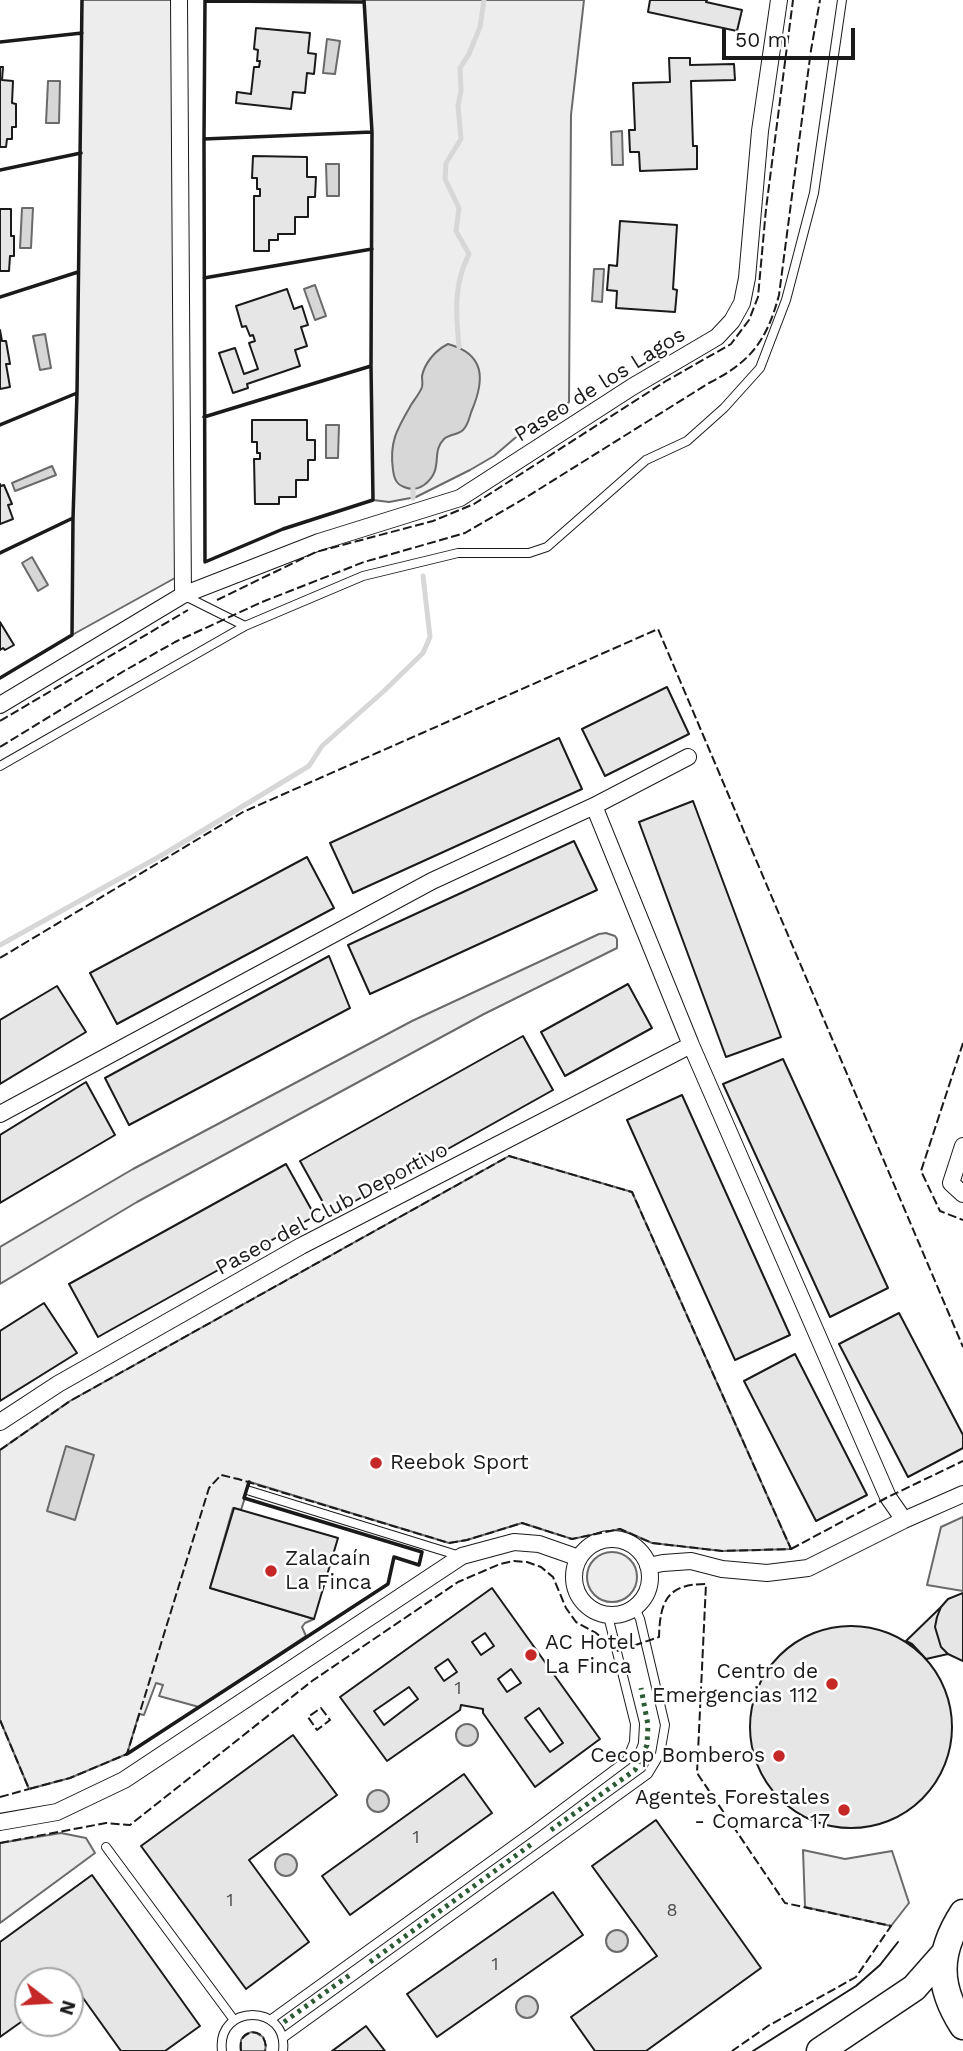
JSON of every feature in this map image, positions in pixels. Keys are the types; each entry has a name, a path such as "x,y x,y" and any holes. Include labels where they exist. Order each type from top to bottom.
{"highway":[{"path":"963,1913 952,1930 944,1954 944,1982 951,2008 963,2026"},
{"path":"820,2051 914,1988 944,1954"}],"street":[{"path":"179,0 183,595"},
{"name":"Paseo de los Lagos","path":"0,705 183,595 319,542 460,498 632,387 717,337 732,321 742,303 747,278 760,131 779,0"},
{"path":"0,1114 432,881 594,806 688,757"},
{"path":"594,806 691,1045 892,1503 905,1520"},
{"name":"Paseo del Club Deportivo","path":"0,1422 58,1384 301,1246 691,1045"},
{"path":"963,1146 951,1183 963,1194"},
{"path":"649,1566 691,1561 722,1569 767,1573 808,1568 963,1494"},
{"path":"610,1539 623,1540 634,1546 649,1566 650,1578 643,1600 626,1613 608,1616 596,1612 585,1605 574,1583 579,1558 587,1548 610,1539"},
{"path":"0,1822 57,1812 124,1780 462,1556 514,1542 540,1544 579,1558"}],"lane":[{"path":"0,766 245,626 363,576 458,553 529,553 547,547 646,460 687,441 724,408 760,368 786,300 814,193 842,0"},
{"path":"183,595 245,626"},
{"path":"250,1491 462,1556"},
{"path":"283,2038 648,1774 660,1754 666,1725 635,1608"},
{"path":"270,2020 626,1760 634,1742 635,1724 608,1616"},
{"path":"106,1847 234,2020"},
{"path":"222,2051 223,2035 227,2027 234,2020 252,2014 262,2015 280,2031 283,2051"}],"shaded area":[{"path":"82,0 175,0 175,578 72,635 77,393"},
{"path":"364,0 584,0 571,115 569,402 561,411 515,438 494,456 470,470 416,497 389,502 373,500 372,132"},
{"path":"327,39 340,41 335,74 323,73"},
{"path":"48,81 60,81 59,123 46,123"},
{"path":"622,131 623,165 612,165 611,132"},
{"path":"326,164 339,164 339,196 327,196"},
{"path":"22,208 33,208 31,248 20,248"},
{"path":"594,269 604,269 602,302 592,301"},
{"path":"315,285 326,316 315,320 304,289"},
{"path":"45,334 51,368 40,370 33,336"},
{"path":"448,344 460,348 475,361 480,378 476,399 465,428 446,437 440,444 436,467 430,479 419,488 407,488 399,484 394,476 392,451 395,436 421,389 422,376 428,361"},
{"path":"326,425 339,425 338,458 326,458"},
{"path":"52,466 56,475 15,491 12,483"},
{"path":"32,557 48,585 38,591 22,563"},
{"path":"599,934 615,936 617,948 484,1014 137,1202 0,1284 0,1247 133,1169 412,1021"},
{"name":"Reebok Sport","path":"509,1156 632,1192 791,1549 722,1551 652,1543 620,1529 572,1539 522,1523 449,1543 250,1482 241,1510 233,1508 210,1588 314,1619 302,1627 306,1636 199,1707 159,1696 163,1685 156,1683 144,1715 139,1714 127,1754 70,1778 29,1789 0,1720 0,1450 70,1401"},
{"path":"66,1446 94,1455 75,1520 47,1511"},
{"path":"963,1517 963,1591 927,1585 941,1527"},
{"path":"612,1552 630,1559 637,1577 630,1595 612,1602 594,1595 587,1577 594,1559"},
{"path":"467,1724 475,1727 478,1735 475,1743 467,1746 459,1743 456,1735 459,1727"},
{"path":"378,1790 386,1793 389,1801 386,1809 378,1812 370,1809 367,1801 370,1793"},
{"path":"61,1833 86,1838 95,1853 0,1923 0,1843"},
{"path":"803,1850 845,1859 892,1851 909,1903 891,1926 805,1907"},
{"path":"286,1854 294,1857 297,1865 294,1873 286,1876 278,1873 275,1865 278,1857"},
{"path":"617,1930 625,1933 628,1941 625,1949 617,1952 609,1949 606,1941 609,1933"},
{"path":"527,1996 535,1999 538,2007 535,2015 527,2018 519,2015 516,2007 519,1999"},
{"path":"251,2032 263,2037 265,2051 241,2051 241,2040"}],"building":[{"path":"650,0 707,0 706,2 742,10 737,31 648,12"},
{"path":"256,28 310,33 308,53 316,54 314,74 307,73 305,93 293,92 291,109 236,103 237,92 251,94 254,67 259,67 258,50 254,49"},
{"path":"669,58 690,58 690,65 734,64 735,80 691,81 693,146 697,146 697,169 640,171 639,152 630,152 629,130 635,130 633,83 670,82"},
{"path":"0,67 3,67 2,80 13,81 12,103 16,104 16,127 12,127 12,139 7,139 6,147 0,147"},
{"path":"253,156 307,157 307,177 316,177 315,197 308,197 308,217 295,217 295,234 278,234 278,240 269,240 269,251 254,251 254,196 260,196 260,189 257,189 257,178 252,178"},
{"path":"0,209 11,209 14,256 10,256 9,271 0,271"},
{"path":"620,221 677,225 673,289 677,290 675,312 616,308 617,291 607,290 609,265 617,266"},
{"path":"287,289 294,309 302,306 308,325 301,327 307,346 295,350 300,366 247,384 248,388 233,393 219,353 235,348 244,374 258,369 249,343 255,341 253,335 250,336 246,326 242,327 236,306"},
{"path":"0,330 2,341 6,341 10,387 0,389"},
{"path":"252,420 307,420 307,440 315,440 315,460 308,460 308,480 296,480 296,497 279,497 279,504 255,504 254,459 260,459 260,453 257,453 257,442 252,442"},
{"path":"0,484 4,485 12,504 8,505 13,519 0,524"},
{"path":"0,622 14,645 5,650 0,650"},
{"path":"667,687 689,734 605,776 582,729"},
{"path":"559,738 582,789 353,893 330,843"},
{"path":"693,801 781,1037 726,1057 639,822"},
{"path":"574,841 597,890 370,994 348,945"},
{"path":"307,857 334,908 117,1024 90,973"},
{"path":"329,956 350,1008 129,1125 105,1078"},
{"path":"628,984 652,1028 565,1076 541,1032"},
{"path":"57,986 86,1032 0,1084 0,1020"},
{"path":"523,1036 553,1090 330,1215 300,1161"},
{"path":"783,1059 888,1288 830,1317 723,1084"},
{"path":"86,1082 115,1135 0,1203 0,1135"},
{"path":"682,1095 790,1335 735,1360 627,1120"},
{"path":"286,1164 315,1216 98,1337 69,1284"},
{"path":"44,1303 77,1353 0,1401 0,1331"},
{"path":"899,1313 963,1435 963,1448 908,1477 839,1344"},
{"path":"795,1354 867,1495 816,1521 744,1381"},
{"name":"Zalacaín La Finca","path":"234,1508 338,1538 314,1619 210,1588"},
{"path":"492,1588 600,1739 535,1787 483,1713 483,1709 461,1705 460,1710 387,1761 340,1697","holes":["485,1633 494,1646 481,1655 472,1642","448,1659 457,1672 444,1681 435,1668","511,1669 521,1683 507,1692 498,1679","409,1687 418,1699 384,1725 374,1711","539,1708 563,1743 550,1752 525,1718"]},
{"path":"963,1593 963,1661 948,1654 941,1647 935,1627 941,1607 948,1599"},
{"path":"941,1607 935,1627 941,1647 948,1654 926,1659 906,1641"},
{"name":"Centro de Emergencias 112","path":"851,1626 890,1634 907,1643 922,1656 935,1671 944,1688 952,1727 944,1766 935,1783 922,1798 907,1811 890,1820 851,1828 812,1820 795,1811 780,1798 767,1783 758,1766 750,1727 758,1688 767,1671 780,1656 795,1643 812,1634"},
{"path":"293,1735 337,1795 249,1860 309,1942 246,1989 141,1846"},
{"path":"464,1774 492,1813 350,1915 322,1876"},
{"path":"656,1820 761,1968 646,2051 595,2051 571,2017 657,1956 592,1866"},
{"path":"92,1875 200,2026 165,2051 121,2051 84,1999 84,1967 14,1967 14,2027 0,2037 0,1942"},
{"path":"553,1892 583,1935 437,2037 407,1994"},
{"path":"366,2026 385,2051 332,2051"}],"waterway":[{"path":"459,347 458,288 469,254 456,231 459,208 445,179 446,163 461,139 458,106 461,91 460,68 480,27 484,0"},
{"path":"413,489 413,498"},
{"path":"0,945 164,854 309,766 322,746 423,653 430,637 423,576"}],"tram line":[{"path":"753,2051 856,1986 880,1965 898,1942"}],"hedge":[{"path":"551,1830 635,1770 647,1745 648,1725 641,1688"},
{"path":"370,1962 533,1843"},
{"path":"284,2022 351,1974"}],"fence":[{"path":"217,600 316,552 433,521 474,504 666,381 731,344 749,320 758,297 766,209 793,0"},
{"path":"0,747 175,642 262,602 364,562 465,533 724,375 746,358 763,337 779,295 820,0"},
{"path":"0,721 188,610"},
{"path":"0,958 243,812 658,629 963,1347"},
{"path":"963,1043 921,1171 940,1211 963,1220"},
{"path":"0,1450 70,1401 509,1156 632,1192 791,1549 722,1551 652,1543 620,1529 572,1539 522,1523 449,1543 221,1475 209,1488 127,1754 70,1778 29,1789 0,1720"},
{"path":"791,1549 888,1497 963,1461"},
{"path":"0,1843 106,1823 130,1825 312,1681 458,1582 500,1564 514,1561 541,1567 553,1577 566,1608 576,1622 596,1633 618,1651 659,1637 664,1604 674,1591 682,1587 706,1584 697,1773 785,1903 891,1926 856,1977 768,2026 732,2051"},
{"path":"321,1708 330,1720 317,1730 308,1717 321,1708"},
{"path":"0,1797 29,1789"},
{"path":"241,2051 243,2037 253,2032 263,2037 265,2051"}],"wall":[{"path":"0,678 72,635 82,0"},
{"path":"205,0 205,562 283,529 373,500 372,132 364,0"},
{"path":"205,1 364,2"},
{"path":"0,42 82,33"},
{"path":"204,139 372,132"},
{"path":"0,170 81,153"},
{"path":"204,278 372,249"},
{"path":"0,297 78,272"},
{"path":"204,417 371,366"},
{"path":"0,425 77,393"},
{"path":"0,553 73,518"},
{"path":"127,1754 388,1584 394,1557 419,1565 422,1552 244,1498 249,1482"}],"place":[{"name":"Reebok Sport","path":"376,1463"},
{"name":"Zalacaín La Finca","path":"271,1571"},
{"name":"AC Hotel La Finca","path":"531,1655"},
{"name":"Centro de Emergencias 112","path":"832,1684"},
{"name":"Cecop Bomberos","path":"779,1756"},
{"name":"Agentes Forestales - Comarca 17","path":"844,1810"}]}
